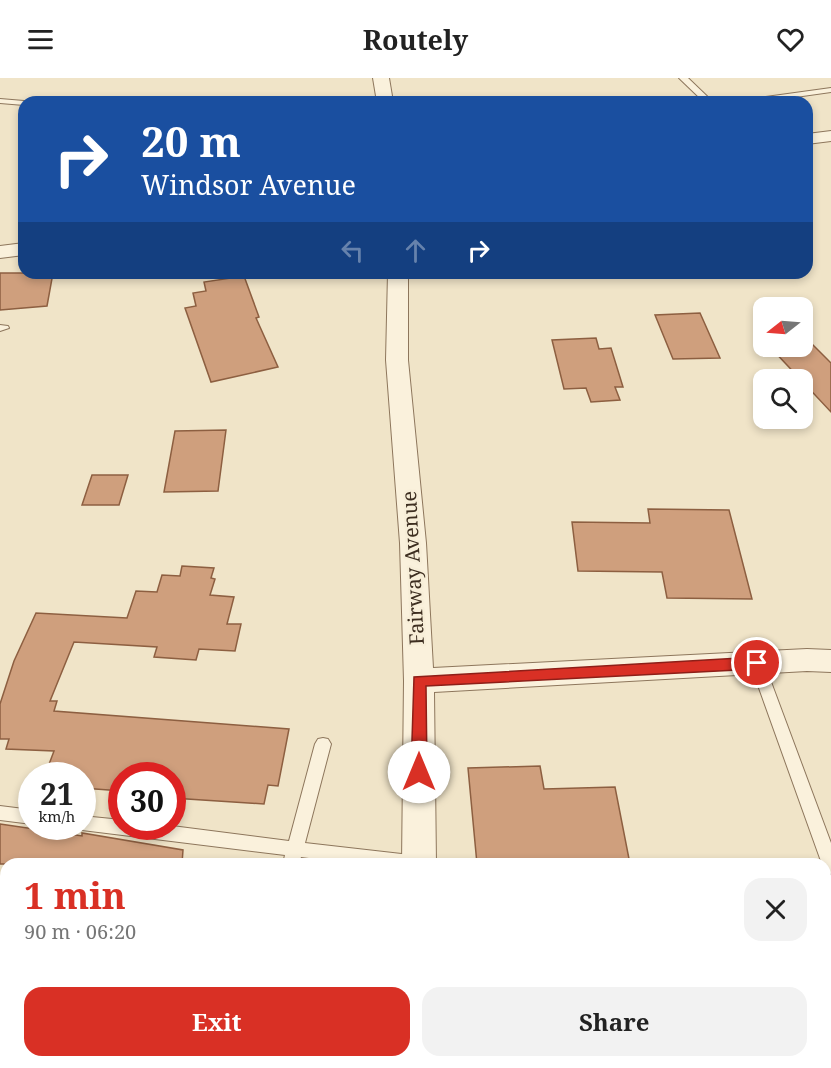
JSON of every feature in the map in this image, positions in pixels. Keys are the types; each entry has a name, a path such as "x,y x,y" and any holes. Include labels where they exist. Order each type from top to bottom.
{"street":[{"path":"385,78 385,96"},
{"path":"813,138 831,136"},
{"path":"0,252 18,250"},
{"name":"Fairway Avenue","path":"398,279 397,360 413,543 419,681 419,858"},
{"path":"419,681 831,661"}],"lane":[{"path":"683,78 702,96"},
{"path":"788,96 831,90"},
{"path":"0,103 18,103"},
{"path":"757,663 828,858"},
{"path":"293,856 323,744"},
{"path":"0,813 18,815"},
{"path":"96,825 293,856 324,858"}],"building":[{"path":"0,273 18,273 18,279 52,279 47,306 0,310"},
{"path":"245,279 259,317 256,318 278,367 211,382 185,308 196,306 193,293 206,291 204,282"},
{"path":"700,313 720,358 673,359 655,315"},
{"path":"596,338 599,349 611,348 623,387 615,387 620,400 591,402 586,388 564,389 552,340"},
{"path":"813,345 831,363 831,412 813,393 813,369 791,369 779,357 813,357"},
{"path":"226,430 218,491 164,492 175,431"},
{"path":"92,475 128,475 119,505 82,505"},
{"path":"648,509 729,510 752,599 667,598 662,572 578,571 572,522 650,523"},
{"path":"182,566 214,568 211,578 215,579 210,595 234,597 227,624 241,624 235,651 199,649 196,660 154,657 157,647 74,642 50,701 57,701 54,711 289,729 278,786 268,785 264,804 186,799 186,762 108,762 108,790 96,789 96,762 50,762 54,751 6,749 9,739 0,739 0,704 14,661 36,613 127,618 136,591 157,592 162,575 180,576"},
{"path":"540,766 544,789 615,787 629,858 476,858 468,768"},
{"path":"0,824 18,827 18,840 96,840 96,835 108,837 108,840 124,840 183,850 182,858 0,858"}],"route":[{"path":"419,772 419,681 757,663"}]}
